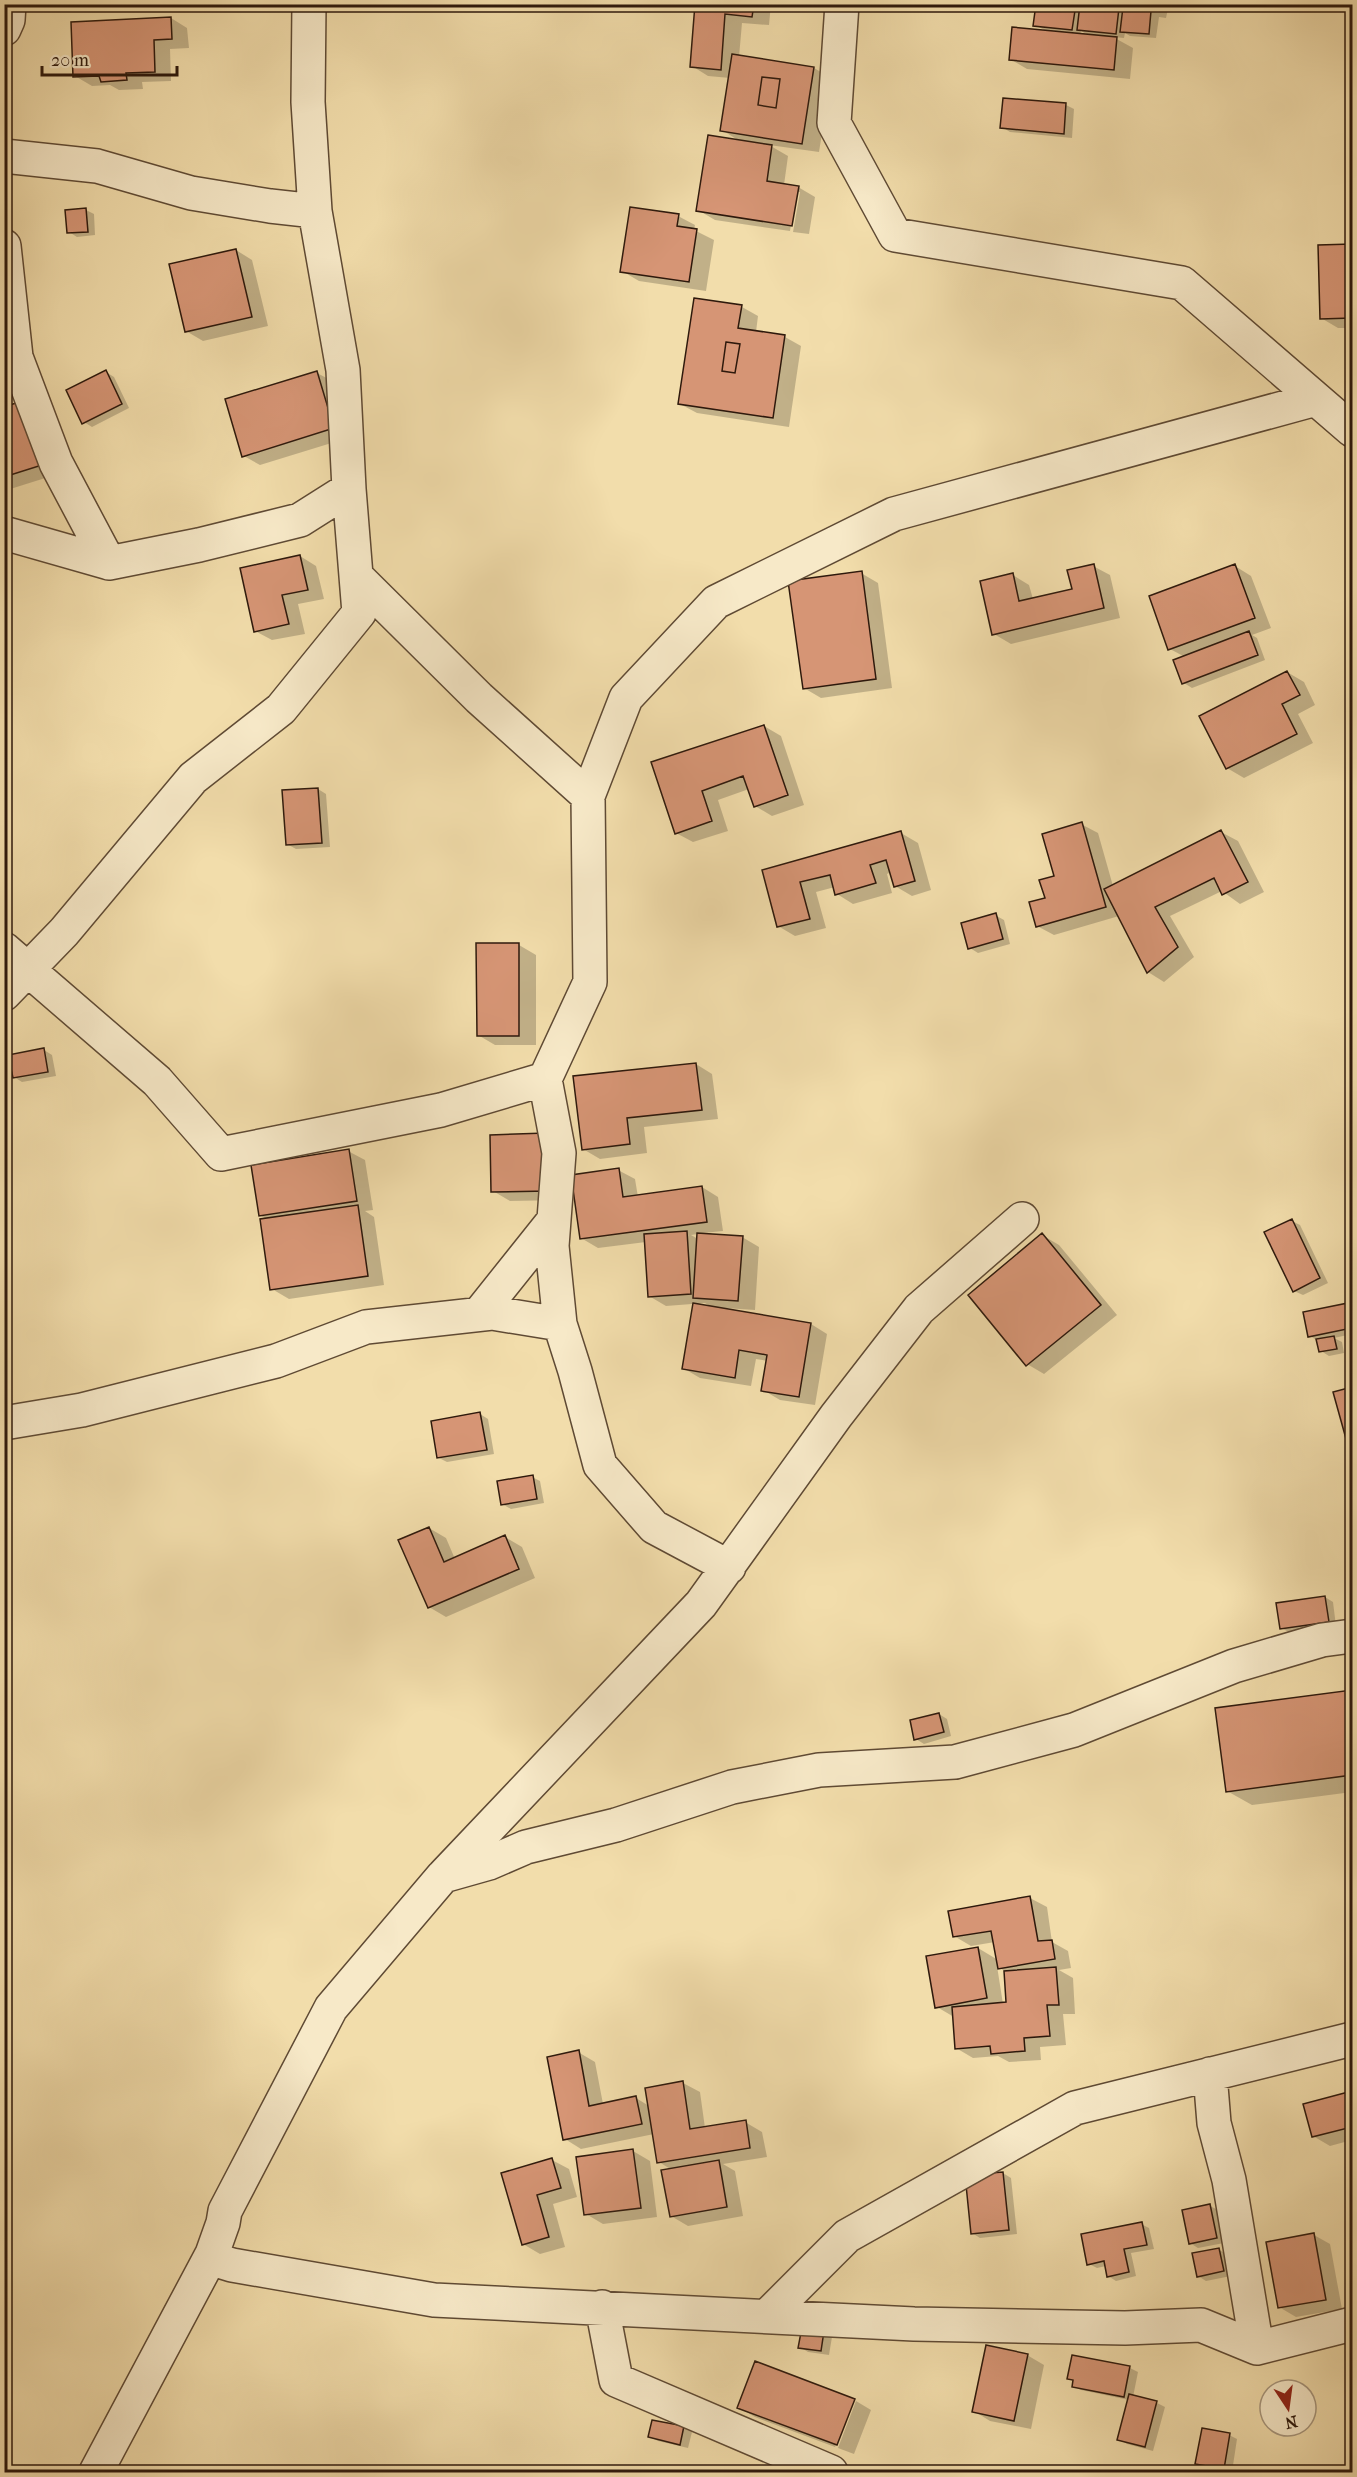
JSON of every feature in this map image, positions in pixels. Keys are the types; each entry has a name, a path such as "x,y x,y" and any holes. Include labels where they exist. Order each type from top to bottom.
{"street":[{"path":"4,29 8,20 9,4"},
{"path":"4,994 17,958 64,932 193,778 281,709 359,613 349,489 343,370 315,211 308,102 309,4"},
{"path":"842,4 834,123 895,235 1182,283 1353,430"},
{"path":"4,156 97,166 191,193 315,211"},
{"path":"4,246 16,357 56,464 109,563"},
{"path":"729,1567 654,1527 600,1465 560,1324 552,1246 559,1153 545,1079 590,982 588,796 626,698 716,602 894,514 1316,399"},
{"path":"4,533 109,563 200,545 300,520 349,489"},
{"path":"356,576 479,698 588,796"},
{"path":"17,958 157,1081 221,1154 441,1110 545,1079"},
{"path":"96,2472 212,2254 224,2223 225,2211 331,2008 443,1876 701,1605 836,1416 919,1309 1022,1219"},
{"path":"479,1314 554,1220"},
{"path":"4,1423 82,1410 276,1361 366,1327 492,1313 560,1324"},
{"path":"443,1876 489,1863 526,1847 616,1825 732,1787 819,1770 955,1762 1074,1730 1234,1666 1322,1640 1353,1636"},
{"path":"768,2315 847,2236 1075,2108 1353,2039"},
{"path":"1210,2074 1215,2123 1228,2180 1257,2348"},
{"path":"212,2254 219,2261 232,2265 434,2300 926,2324 1125,2328 1201,2325 1257,2348 1353,2324"},
{"path":"602,2307 616,2380 831,2472"}],"building":[{"path":"695,4 754,4 752,17 725,14 721,70 690,67"},
{"path":"1036,4 1076,4 1072,30 1033,26"},
{"path":"1080,4 1119,8 1116,34 1077,30"},
{"path":"1123,7 1151,11 1149,34 1120,32"},
{"path":"171,17 172,39 154,40 155,72 126,73 127,80 101,82 99,76 73,77 71,22"},
{"path":"1012,27 1117,37 1114,70 1009,60"},
{"path":"732,54 814,67 802,144 720,131","holes":["762,77 780,79 776,108 758,105"]},
{"path":"762,77 780,79 776,108 758,105"},
{"path":"1003,98 1066,103 1064,134 1000,128"},
{"path":"708,135 772,145 767,181 799,186 792,226 696,211"},
{"path":"630,207 679,214 677,226 697,229 689,282 620,272"},
{"path":"86,208 88,232 67,233 65,210"},
{"path":"1352,244 1352,318 1320,319 1318,245"},
{"path":"236,249 252,317 185,332 169,264"},
{"path":"694,298 742,305 738,328 785,335 773,418 678,404","holes":["726,342 740,344 735,373 722,371"]},
{"path":"726,342 740,344 735,373 722,371"},
{"path":"106,370 122,404 82,424 66,390"},
{"path":"317,371 334,428 242,457 225,399"},
{"path":"22,401 42,465 4,477 4,407"},
{"path":"300,555 308,590 282,595 289,624 254,632 240,568"},
{"path":"1094,564 1104,608 992,635 980,581 1013,573 1019,601 1072,589 1067,570"},
{"path":"1235,564 1255,618 1168,650 1149,596"},
{"path":"862,571 876,679 803,689 788,581"},
{"path":"1249,631 1258,655 1182,684 1173,660"},
{"path":"1287,671 1300,695 1282,704 1297,734 1226,769 1199,716"},
{"path":"764,725 788,795 754,807 743,776 702,791 712,821 675,834 651,762"},
{"path":"318,788 322,843 286,845 282,790"},
{"path":"1082,822 1106,907 1036,927 1029,902 1045,898 1039,880 1054,876 1042,834"},
{"path":"1221,830 1248,882 1222,895 1214,878 1155,907 1178,947 1147,973 1104,889"},
{"path":"901,831 915,881 894,887 886,860 870,865 876,883 835,895 830,875 800,882 810,919 777,927 762,870"},
{"path":"996,913 1003,939 968,949 961,923"},
{"path":"476,943 519,943 519,1036 477,1036"},
{"path":"44,1048 48,1072 13,1078 8,1055"},
{"path":"696,1063 702,1110 627,1118 630,1144 582,1150 573,1076"},
{"path":"546,1133 548,1191 491,1192 490,1135"},
{"path":"349,1149 357,1201 259,1216 251,1165"},
{"path":"619,1168 623,1197 702,1186 707,1222 580,1239 571,1175"},
{"path":"358,1205 368,1276 270,1290 260,1219"},
{"path":"1292,1219 1320,1278 1293,1292 1264,1232"},
{"path":"687,1231 691,1294 648,1297 644,1234"},
{"path":"697,1233 743,1236 738,1301 693,1298"},
{"path":"1042,1233 1101,1305 1026,1366 968,1295"},
{"path":"693,1303 811,1323 799,1397 761,1391 767,1355 739,1350 735,1378 682,1369"},
{"path":"1348,1303 1352,1328 1308,1337 1303,1312"},
{"path":"1334,1336 1337,1349 1319,1352 1316,1339"},
{"path":"1352,1387 1352,1445 1348,1446 1333,1392"},
{"path":"480,1412 487,1450 437,1458 431,1421"},
{"path":"533,1475 537,1499 501,1505 497,1481"},
{"path":"429,1527 444,1562 505,1535 519,1569 428,1608 398,1540"},
{"path":"1325,1596 1329,1622 1280,1629 1276,1603"},
{"path":"1352,1690 1352,1775 1226,1792 1215,1708"},
{"path":"939,1713 944,1732 914,1740 910,1720"},
{"path":"1030,1896 1038,1941 1052,1940 1055,1959 998,1969 991,1931 953,1937 948,1911"},
{"path":"978,1947 987,1998 935,2008 926,1956"},
{"path":"1056,1967 1059,2005 1047,2005 1050,2036 1024,2038 1025,2051 991,2054 990,2046 955,2049 952,2007 1006,2002 1004,1971"},
{"path":"579,2050 589,2106 636,2096 642,2124 563,2140 547,2057"},
{"path":"683,2081 690,2129 746,2120 750,2148 657,2163 645,2088"},
{"path":"1352,2091 1352,2127 1312,2137 1303,2104"},
{"path":"633,2149 641,2208 584,2215 576,2157"},
{"path":"552,2158 561,2188 537,2195 549,2237 522,2245 501,2173"},
{"path":"719,2160 727,2207 670,2217 661,2170"},
{"path":"1003,2172 1009,2230 971,2234 965,2175"},
{"path":"1210,2204 1217,2238 1189,2244 1182,2210"},
{"path":"1142,2222 1147,2245 1124,2249 1129,2272 1107,2277 1104,2261 1087,2265 1081,2234"},
{"path":"1314,2233 1326,2300 1278,2308 1266,2242"},
{"path":"1219,2248 1224,2271 1197,2277 1192,2253"},
{"path":"802,2327 824,2331 821,2351 798,2348"},
{"path":"986,2345 1028,2354 1014,2421 972,2412"},
{"path":"1072,2355 1130,2366 1124,2397 1072,2387 1073,2380 1067,2379"},
{"path":"755,2361 855,2399 837,2445 737,2408"},
{"path":"1129,2394 1157,2401 1145,2447 1117,2440"},
{"path":"652,2420 684,2426 680,2445 648,2437"},
{"path":"1202,2428 1230,2433 1224,2469 1195,2464"}]}
